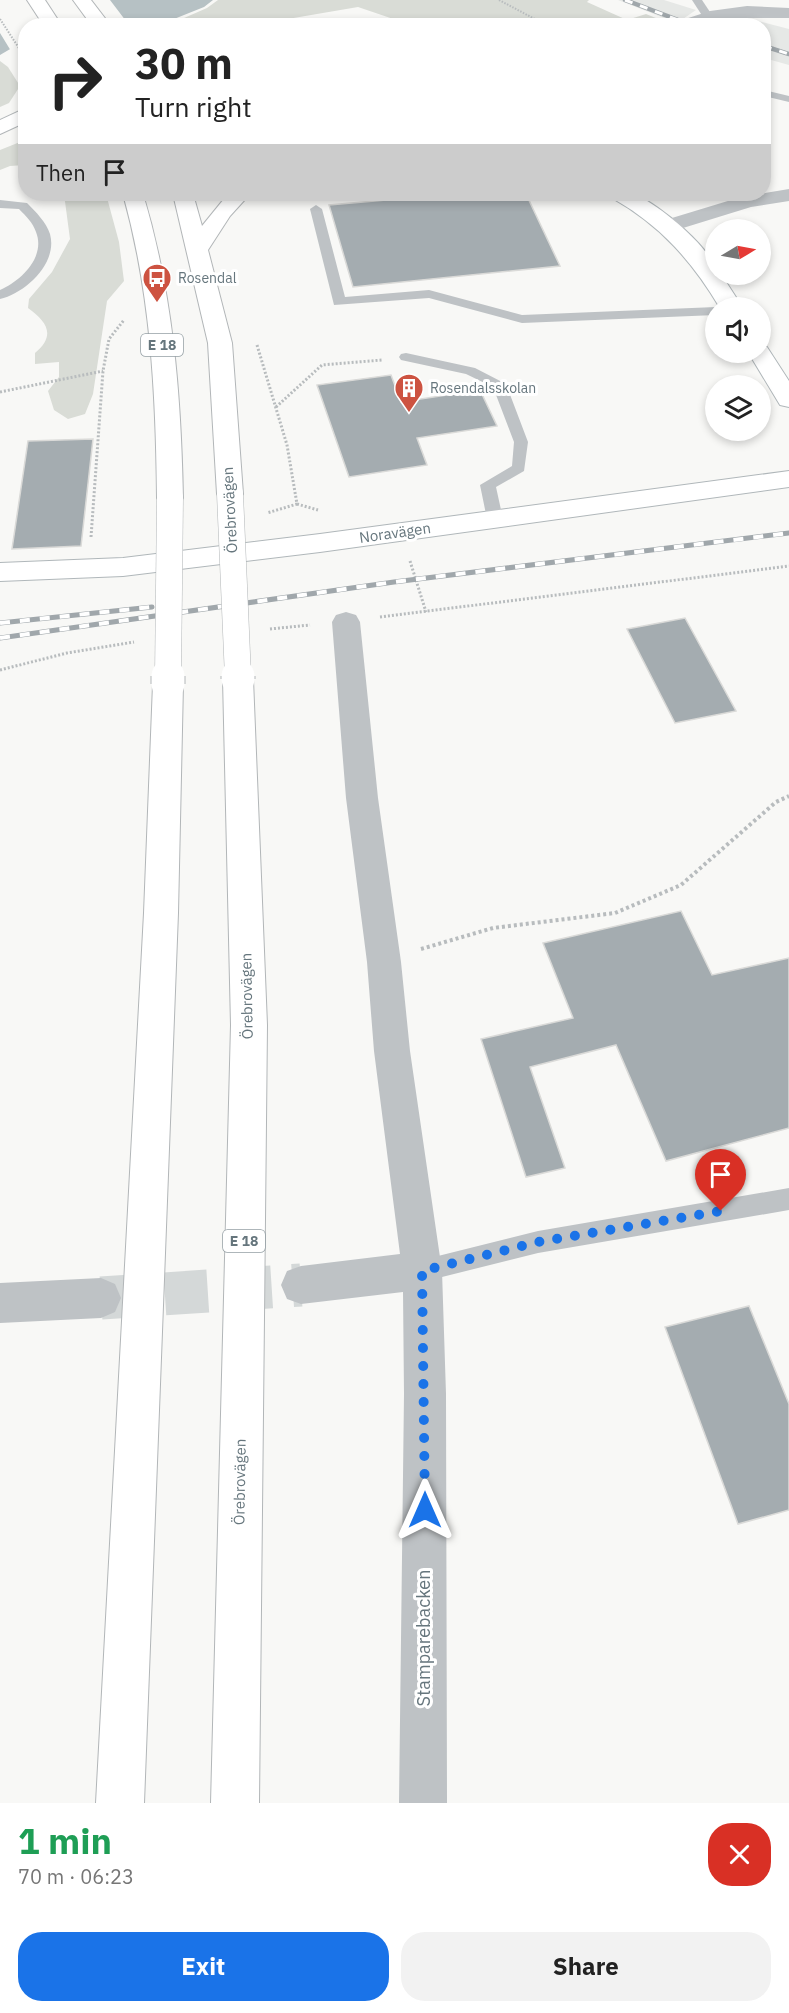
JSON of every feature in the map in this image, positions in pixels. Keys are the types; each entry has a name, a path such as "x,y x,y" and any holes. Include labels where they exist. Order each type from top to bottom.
{"main road":[{"path":"36,0 48,18"},
{"path":"82,0 96,18"},
{"path":"0,128 18,118"},
{"path":"0,138 18,135"},
{"name":"E 18","path":"120,1803 161,913 168,684 170,498 169,400 149,256 135,201"},
{"name":"Örebrovägen","path":"185,201 220,343 230,494 238,679 249,1025 235,1803"},
{"path":"198,249 229,201"},
{"path":"634,201 670,226 694,251 725,297"},
{"path":"766,363 789,400"},
{"name":"Noravägen","path":"0,572 123,567 789,479"}],"street":[{"path":"690,18 702,7 733,12 789,14"},
{"path":"771,198 789,195"},
{"path":"670,226 748,201"},
{"name":"Stamparebacken","path":"346,621 362,798 384,962 392,1051 422,1271 425,1394 423,1803"},
{"path":"301,1285 422,1271"},
{"path":"0,1303 101,1298"}],"lane":[{"path":"771,95 789,99"},
{"path":"0,204 23,206 37,220 44,237 42,258 32,274 7,293 0,295"},
{"path":"316,209 339,302 429,294 522,319 705,312"},
{"path":"406,357 470,371 499,384 504,392 522,442 519,468 489,485 495,519"},
{"path":"422,1271 538,1242 789,1199"}],"path":[{"path":"499,0 533,18"},
{"path":"0,19 18,47"},
{"path":"99,540 91,540 103,371 109,339 130,312"},
{"path":"256,343 276,407 296,488 297,504 280,510"},
{"path":"276,407 322,365 406,357"},
{"path":"0,392 103,371"},
{"path":"400,532 426,612"},
{"path":"264,630 789,566"},
{"path":"0,670 50,656 135,642"},
{"path":"384,962 493,928 615,913 681,885 776,802 789,796"}],"shaded area":[{"path":"27,0 213,0 204,7 176,18 18,18 17,45 0,55 0,7"},
{"path":"218,0 589,0 587,2 623,18 390,18 358,7 293,18 184,18 207,8"},
{"path":"618,0 664,0 696,10 684,18 664,18"},
{"path":"646,14 656,18 633,18"},
{"path":"771,24 789,29 789,65 771,60"},
{"path":"0,61 8,67 18,83 18,89 9,103 0,107"},
{"path":"18,143 18,165 0,170 0,150"},
{"path":"65,201 108,201 119,242 124,281 107,301 93,394 85,414 68,419 54,410 48,391 59,377 59,362 35,364 35,353 46,340 47,334 44,323 28,308 29,299 52,272 70,239"}],"pier":[{"path":"15,0 110,0 124,18 18,18 18,49 11,51 0,33 0,4"}],"building":[{"path":"375,201 529,201 560,266 353,287 329,205"},
{"name":"Rosendalsskolan","path":"391,375 401,402 480,390 497,426 417,438 427,465 349,477 317,385"},
{"path":"93,439 81,546 12,549 28,441"},
{"path":"685,618 736,711 675,723 627,629"},
{"path":"681,911 712,975 789,958 789,1128 666,1161 616,1045 530,1067 565,1168 526,1177 481,1039 573,1018 543,943"},
{"path":"749,1306 789,1404 789,1510 738,1524 665,1327"}],"tunnel":[{"path":"101,1298 301,1285"}],"railway":[{"path":"625,0 673,18"},
{"path":"771,48 789,54"},
{"path":"0,638 394,582 789,533"},
{"path":"0,623 152,607"}],"place":[{"name":"Rosendal","path":"157,304"},
{"name":"Rosendalsskolan","path":"409,414"}],"route":[{"path":"425,1510 422,1271 538,1242 721,1211"}]}
